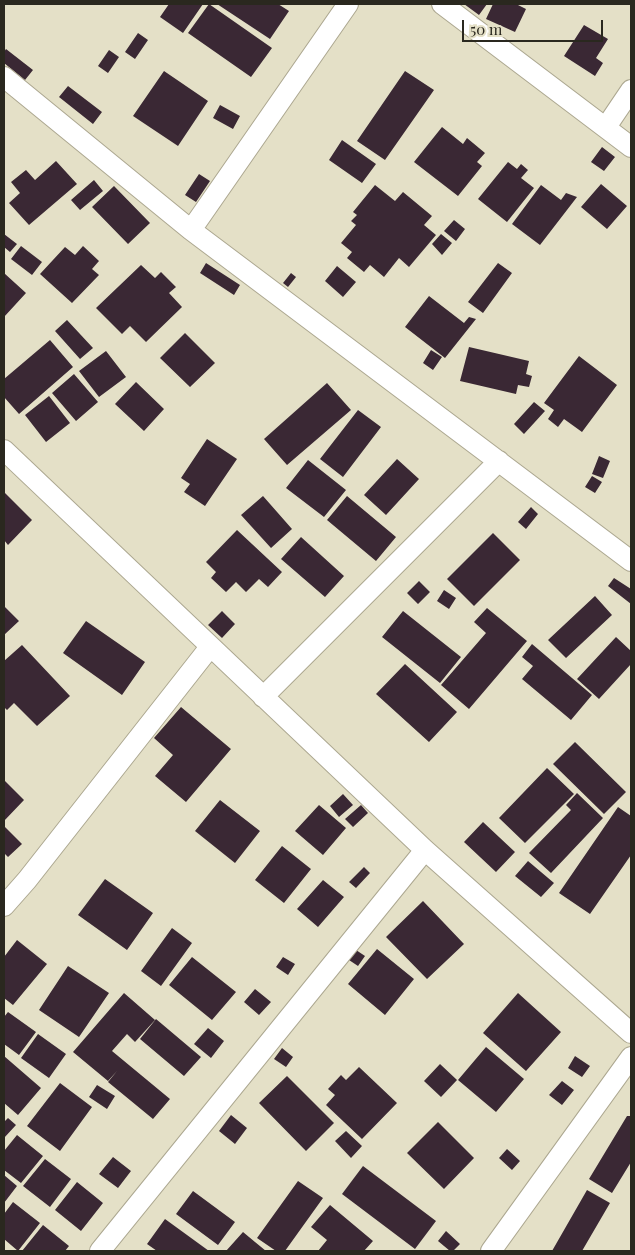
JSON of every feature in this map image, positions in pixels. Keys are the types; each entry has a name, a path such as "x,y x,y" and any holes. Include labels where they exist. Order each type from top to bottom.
{"street":[{"path":"191,230 348,4"},
{"path":"442,4 631,147"},
{"path":"4,77 191,230 631,561"},
{"path":"606,128 631,90"},
{"path":"4,450 425,850 631,1033"},
{"path":"263,697 499,461"},
{"path":"4,906 27,880 210,647"},
{"path":"100,1251 425,850"},
{"path":"491,1251 631,1057"}],"building":[{"path":"169,4 203,4 183,33 160,17"},
{"path":"209,4 272,48 251,77 188,33"},
{"path":"217,4 278,4 289,11 270,39"},
{"path":"464,4 487,4 479,15"},
{"path":"493,4 516,4 526,9 515,32 486,19"},
{"path":"584,25 608,39 596,58 603,63 595,76 564,56"},
{"path":"138,33 148,40 135,59 125,52"},
{"path":"6,49 33,70 25,80 4,63 4,52"},
{"path":"109,50 119,57 108,73 98,66"},
{"path":"164,71 208,101 178,146 133,116"},
{"path":"405,71 434,90 385,160 357,141"},
{"path":"68,86 102,112 93,124 59,97"},
{"path":"220,105 240,116 233,129 213,118"},
{"path":"442,127 463,144 467,138 485,153 477,162 482,166 458,196 414,162"},
{"path":"342,140 376,164 362,183 329,160"},
{"path":"602,147 615,157 604,171 591,162"},
{"path":"56,161 77,184 29,225 9,203 20,193 11,182 26,170 35,180"},
{"path":"508,162 517,169 521,164 528,170 521,178 534,188 507,222 478,199"},
{"path":"199,174 210,181 196,202 185,195"},
{"path":"94,180 103,191 80,210 71,200"},
{"path":"601,184 627,206 607,229 581,207"},
{"path":"375,185 395,201 403,192 432,216 424,225 436,235 409,267 399,258 384,277 370,265 364,272 347,258 352,252 341,243 356,225 351,221 357,215 353,212"},
{"path":"541,185 561,200 566,193 577,197 540,245 512,224"},
{"path":"114,186 150,223 128,244 92,207"},
{"path":"454,220 465,229 456,241 444,231"},
{"path":"4,234 17,244 10,252 4,247"},
{"path":"441,234 452,243 442,255 432,244"},
{"path":"21,246 42,262 32,275 11,259"},
{"path":"83,246 99,261 92,269 99,275 72,303 40,274 65,247 75,255"},
{"path":"206,263 240,285 234,295 200,273"},
{"path":"498,263 512,273 483,313 468,302"},
{"path":"141,265 155,278 161,272 176,287 169,293 182,307 146,342 130,326 122,334 96,308"},
{"path":"337,266 356,282 343,297 325,281"},
{"path":"4,273 26,293 4,317"},
{"path":"291,273 296,277 288,287 283,283"},
{"path":"429,296 464,323 469,317 476,319 445,358 405,327"},
{"path":"67,320 93,348 80,359 55,331"},
{"path":"185,333 215,363 190,387 160,358"},
{"path":"50,340 73,367 19,414 4,397 4,379"},
{"path":"469,347 529,361 526,374 532,376 529,387 518,385 516,394 460,381"},
{"path":"431,350 442,357 433,370 423,363"},
{"path":"106,351 126,377 99,397 79,371"},
{"path":"579,356 617,385 582,432 564,419 558,427 548,419 554,410 544,403"},
{"path":"74,374 98,402 76,421 52,393"},
{"path":"136,382 164,409 144,431 115,404"},
{"path":"327,383 351,410 287,465 264,439"},
{"path":"49,396 70,423 46,442 25,415"},
{"path":"534,402 545,411 524,434 514,424"},
{"path":"358,410 381,427 343,477 320,459"},
{"path":"207,439 237,459 205,506 184,492 190,484 181,478"},
{"path":"599,456 610,461 603,478 592,474"},
{"path":"397,459 419,479 386,515 364,495"},
{"path":"308,460 346,490 324,517 286,488"},
{"path":"592,476 602,482 595,493 585,487"},
{"path":"4,492 32,520 8,545 4,540"},
{"path":"263,496 292,529 271,548 241,515"},
{"path":"347,496 396,537 376,561 327,520"},
{"path":"531,507 538,514 526,529 518,522"},
{"path":"237,530 282,572 268,587 259,579 246,592 236,582 226,592 211,578 216,572 206,562"},
{"path":"493,533 520,560 474,606 447,579"},
{"path":"301,537 344,576 325,597 281,559"},
{"path":"614,578 631,589 631,604 608,586"},
{"path":"419,581 430,592 418,604 407,593"},
{"path":"444,590 456,598 449,609 437,601"},
{"path":"595,596 612,615 566,658 548,640"},
{"path":"4,606 19,621 4,635"},
{"path":"487,608 527,641 469,709 441,685 486,633 474,622"},
{"path":"222,611 235,624 222,638 208,625"},
{"path":"403,611 461,657 440,683 382,637"},
{"path":"86,621 145,662 122,695 63,653"},
{"path":"616,637 631,651 631,664 599,699 577,679"},
{"path":"532,644 592,695 571,720 522,679 533,666 522,657"},
{"path":"22,645 70,696 37,726 14,703 7,710 4,707 4,661"},
{"path":"405,664 457,712 429,742 376,694"},
{"path":"181,707 231,749 186,802 155,776 173,755 154,738"},
{"path":"575,742 626,792 604,814 553,764"},
{"path":"547,768 574,794 525,843 499,818"},
{"path":"4,780 24,800 4,821"},
{"path":"577,793 603,818 551,873 529,853 571,810 566,805"},
{"path":"343,794 353,805 339,817 330,806"},
{"path":"220,800 260,831 235,863 195,831"},
{"path":"319,805 346,828 323,855 295,831"},
{"path":"361,805 368,813 353,827 345,819"},
{"path":"618,807 631,816 631,855 590,914 559,893"},
{"path":"483,822 515,852 496,872 464,842"},
{"path":"5,827 22,844 8,857 4,853"},
{"path":"282,846 311,869 284,903 255,880"},
{"path":"528,861 554,883 541,897 515,876"},
{"path":"364,867 370,873 356,888 349,882"},
{"path":"105,879 153,913 127,950 78,915"},
{"path":"323,880 344,897 318,927 297,909"},
{"path":"423,901 464,944 427,979 386,937"},
{"path":"172,928 192,943 161,986 141,971"},
{"path":"17,940 47,964 13,1005 4,998 4,957"},
{"path":"353,948 365,956 358,966 346,958"},
{"path":"377,949 414,979 385,1015 348,984"},
{"path":"192,957 236,992 212,1020 169,985"},
{"path":"283,957 295,964 288,975 276,967"},
{"path":"68,966 109,993 79,1037 39,1010"},
{"path":"255,989 271,1002 259,1015 244,1002"},
{"path":"124,993 155,1020 135,1042 127,1034 112,1051 170,1099 153,1119 108,1082 117,1071 108,1081 73,1052"},
{"path":"518,993 561,1032 526,1071 483,1033"},
{"path":"8,1012 36,1032 19,1055 4,1044 4,1017"},
{"path":"156,1019 201,1057 184,1076 140,1039"},
{"path":"208,1028 224,1041 211,1058 194,1044"},
{"path":"38,1034 66,1054 49,1078 21,1058"},
{"path":"486,1047 524,1079 496,1112 458,1080"},
{"path":"282,1048 293,1057 286,1067 274,1059"},
{"path":"4,1056 41,1088 18,1115 4,1103"},
{"path":"575,1056 590,1066 582,1077 568,1068"},
{"path":"440,1064 457,1080 441,1097 424,1081"},
{"path":"359,1067 397,1103 362,1139 326,1105 335,1095 328,1089 341,1075 346,1080"},
{"path":"287,1076 334,1123 306,1151 259,1103"},
{"path":"562,1081 574,1090 562,1105 549,1095"},
{"path":"60,1083 92,1107 60,1151 27,1126"},
{"path":"97,1085 115,1096 107,1109 89,1097"},
{"path":"231,1115 247,1128 235,1144 219,1131"},
{"path":"627,1116 631,1116 631,1162 612,1193 589,1179"},
{"path":"8,1118 16,1125 4,1138 4,1122"},
{"path":"438,1122 474,1158 444,1189 407,1153"},
{"path":"346,1131 362,1146 351,1158 335,1141"},
{"path":"17,1135 43,1156 21,1183 4,1170 4,1151"},
{"path":"507,1149 520,1161 512,1170 499,1158"},
{"path":"113,1157 131,1171 118,1188 99,1174"},
{"path":"45,1159 71,1179 50,1207 23,1186"},
{"path":"363,1166 436,1221 415,1249 342,1194"},
{"path":"4,1175 17,1186 4,1203"},
{"path":"298,1181 323,1198 285,1251 276,1251 257,1238"},
{"path":"77,1182 103,1203 81,1231 55,1210"},
{"path":"587,1190 610,1203 582,1251 552,1251"},
{"path":"193,1191 235,1222 218,1245 176,1214"},
{"path":"13,1202 40,1223 18,1251 4,1239 4,1214"},
{"path":"330,1205 373,1241 364,1251 318,1251 327,1240 311,1227"},
{"path":"165,1219 209,1251 157,1251 147,1244"},
{"path":"43,1225 69,1246 65,1251 22,1251"},
{"path":"446,1231 460,1244 453,1251 450,1251 438,1241"},
{"path":"243,1232 255,1242 266,1251 226,1251"}]}
